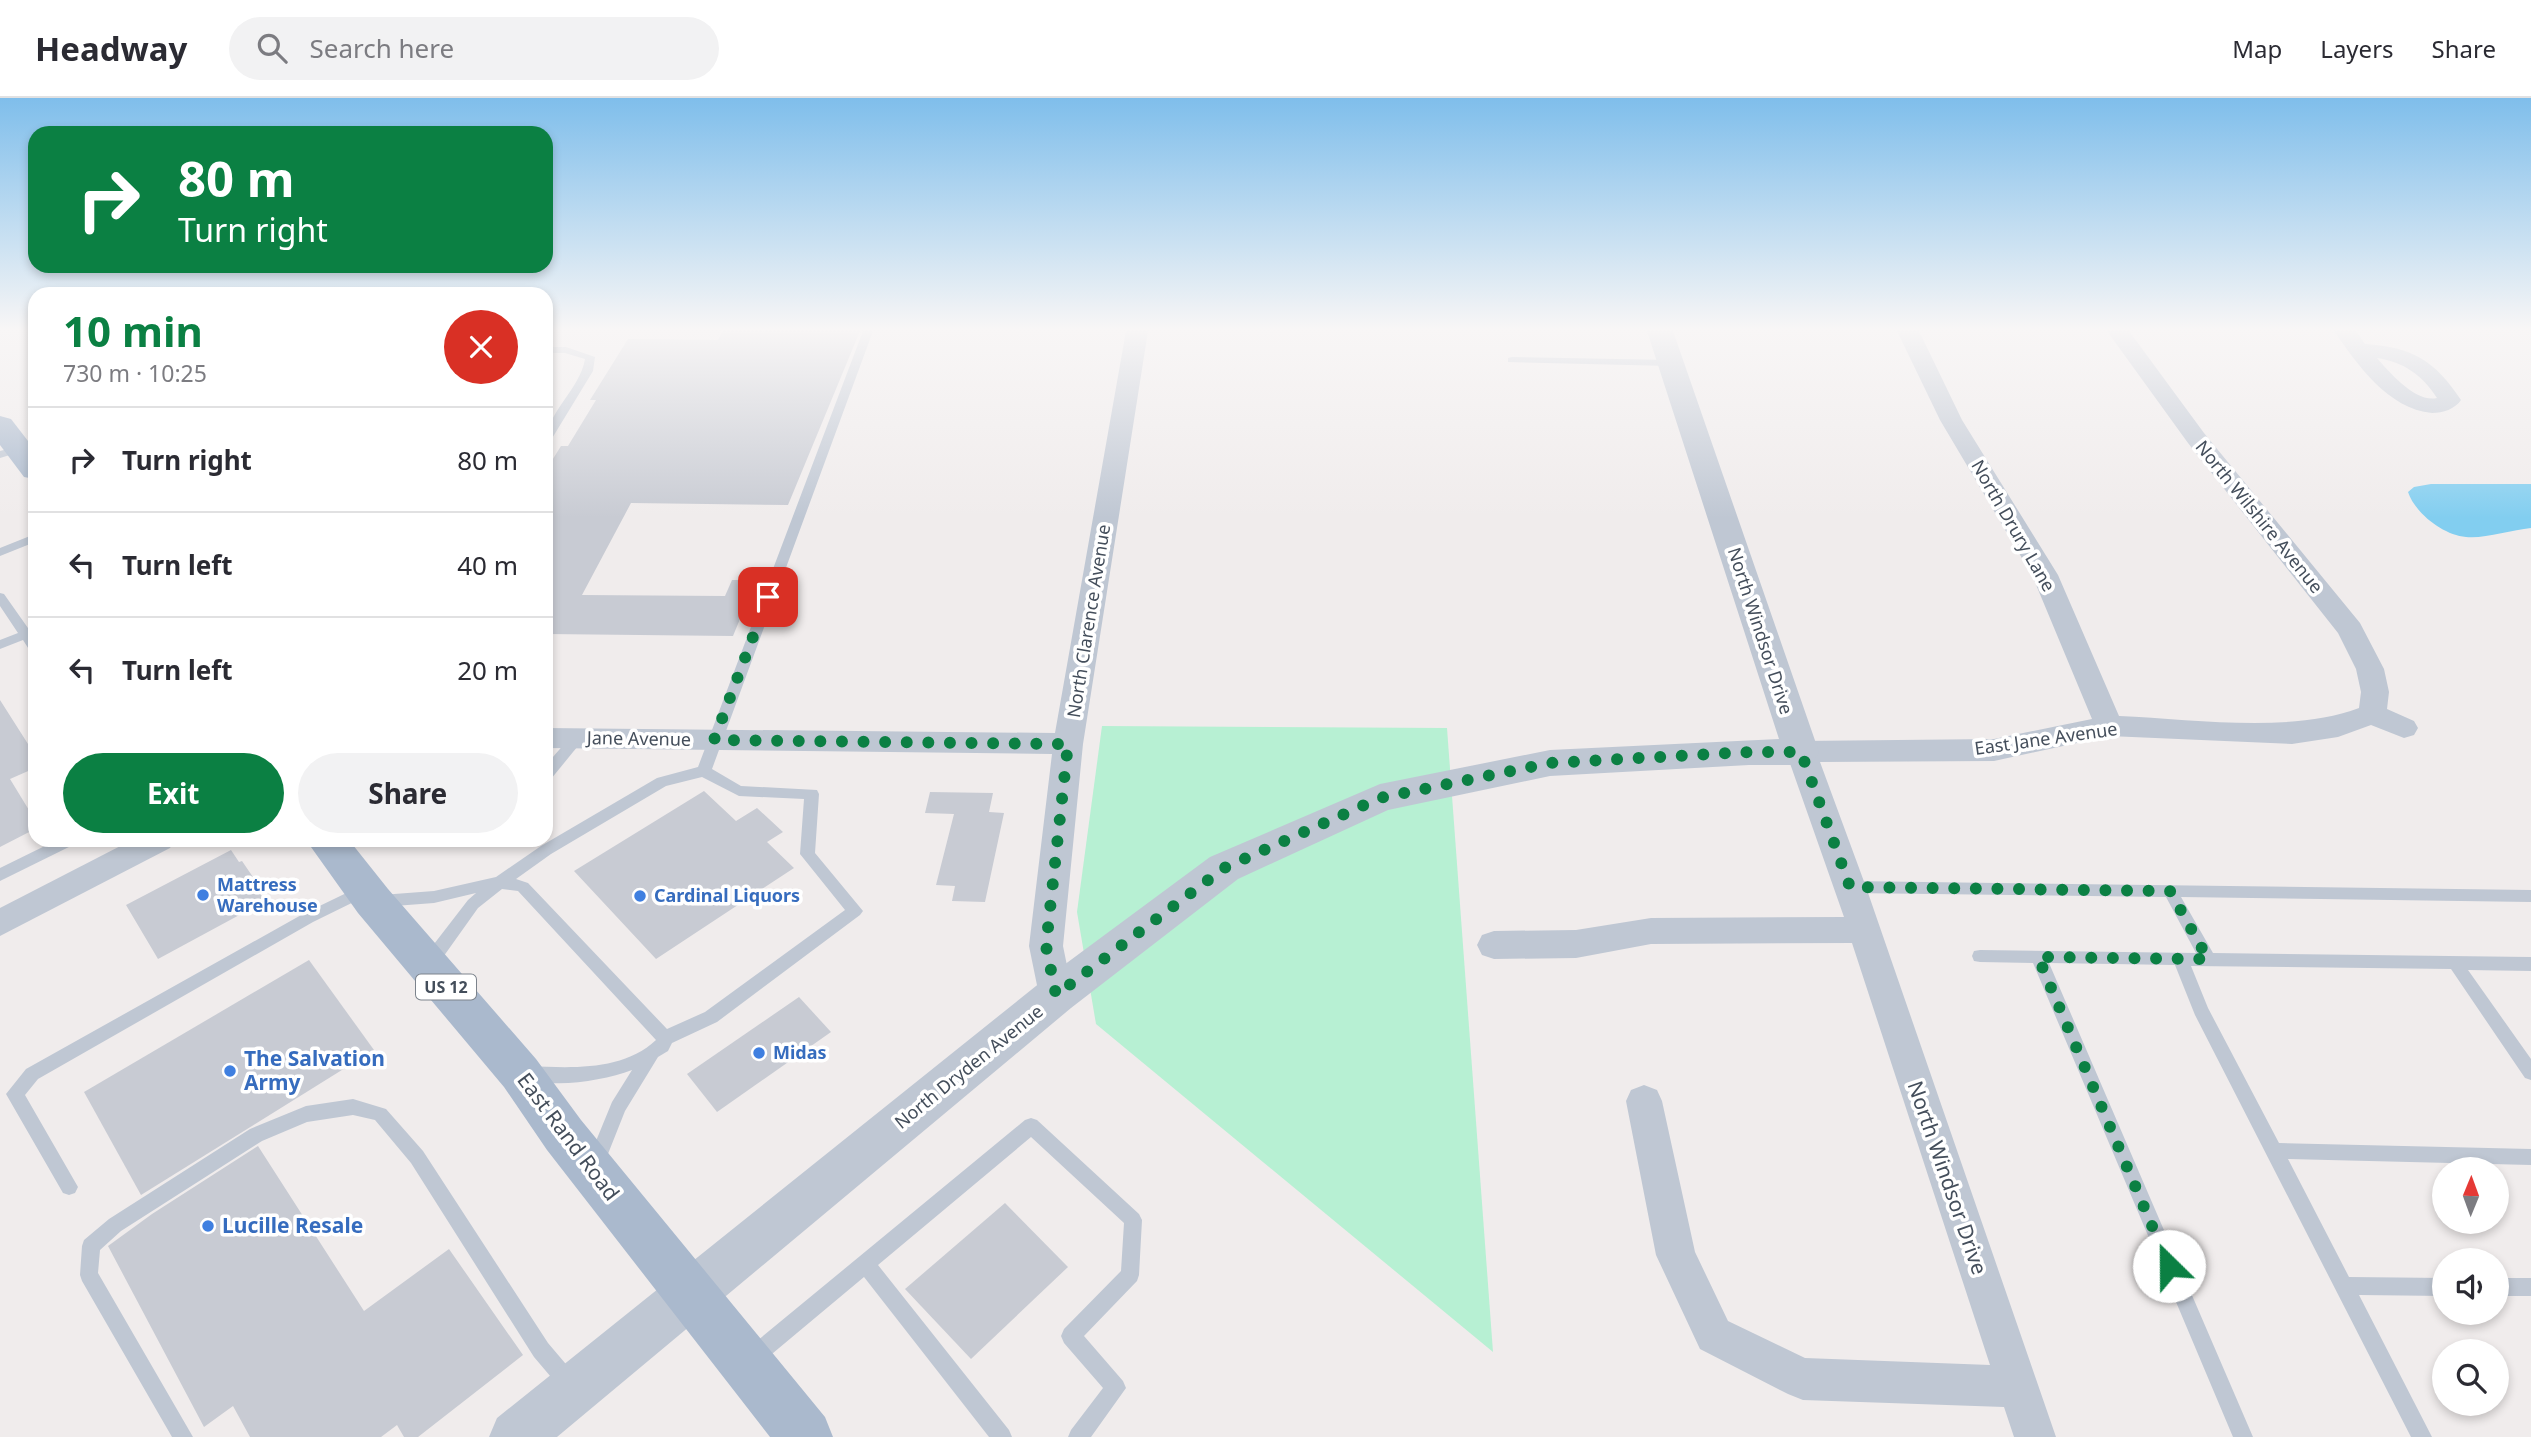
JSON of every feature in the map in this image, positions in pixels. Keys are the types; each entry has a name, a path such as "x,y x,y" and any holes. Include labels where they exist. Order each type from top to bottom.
{"main road":[{"path":"0,425 18,458"},
{"name":"East Rand Road","path":"331,847 520,1073 593,1171 806,1437"}],"street":[{"name":"North Clarence Avenue","path":"1056,995 1046,946 1068,744 1127,393"},
{"name":"North Windsor Drive","path":"1681,393 2035,1437"},
{"name":"North Drury Lane","path":"1938,393 1951,420 2045,575 2109,726"},
{"name":"North Wilshire Avenue","path":"2164,393 2196,438 2350,629 2370,669 2375,692 2372,714"},
{"name":"East Jane Avenue","path":"1801,752 1994,750 2109,726 2292,734 2338,727 2372,714"},
{"path":"2372,714 2404,728"},
{"name":"Jane Avenue","path":"553,738 1068,744"},
{"name":"North Dryden Avenue","path":"516,1437 693,1295 1056,995 1224,868 1380,798 1550,763 1749,752 1801,752"},
{"path":"0,923 146,847"},
{"path":"1494,945 1576,944 1651,931 1863,929"},
{"path":"1644,1101 1675,1255 1714,1335 1803,1379 2018,1387"}],"lane":[{"path":"553,428 574,393"},
{"path":"704,771 844,393"},
{"path":"0,552 28,541"},
{"path":"0,597 28,637"},
{"path":"0,645 26,634"},
{"path":"553,766 576,738"},
{"path":"520,1073 587,1075 626,1068 662,1046 665,1038 711,1017 855,911 807,854 811,794 739,791 704,771 662,782 553,846"},
{"path":"0,875 56,847"},
{"path":"428,965 473,904 551,847"},
{"path":"69,1187 15,1094 32,1074 308,918 369,895 443,896 510,881 523,887 665,1038"},
{"path":"1850,887 2531,896"},
{"path":"2170,891 2208,959"},
{"path":"1980,956 2531,964"},
{"path":"2038,957 2243,1437"},
{"path":"2180,959 2201,1010 2422,1437"},
{"path":"2455,963 2531,1073"},
{"path":"593,1171 618,1108 652,1053"},
{"path":"183,1437 89,1275 91,1246 115,1225 256,1135 306,1115 353,1107 380,1114 417,1157 541,1350 575,1390"},
{"path":"747,1363 1031,1126 1133,1220 1130,1275 1071,1336 1116,1388 1078,1437"},
{"path":"2275,1151 2531,1157"},
{"path":"865,1265 1002,1437"},
{"path":"2344,1286 2432,1287"},
{"path":"2509,1287 2531,1287"}],"green space":[{"path":"1102,726 1447,728 1493,1352 1096,1024 1077,912"}],"water":[{"path":"2431,484 2531,484 2531,528 2473,537 2448,532 2423,515 2408,492 2414,487"}],"building":[{"path":"594,393 834,393 788,505 631,503 582,595 725,596 732,580 756,580 733,636 553,634 553,459 561,446 568,446 596,400 590,400"},
{"path":"0,700 28,744 28,771 10,779 28,809 28,833 0,847"},
{"path":"704,791 736,821 757,808 783,832 767,842 794,868 656,959 574,871"},
{"path":"930,792 993,793 989,812 1004,813 985,902 952,901 955,886 936,885 954,814 925,813"},
{"path":"231,850 259,886 256,887 265,901 158,959 126,905"},
{"name":"The Salvation Army","path":"309,960 374,1050 141,1195 84,1092"},
{"name":"Midas","path":"799,997 831,1032 717,1112 687,1074"},
{"path":"258,1146 364,1311 449,1249 523,1355 418,1437 404,1437 397,1425 381,1437 250,1437 233,1406 204,1427 108,1246 152,1214"},
{"path":"1005,1203 1068,1267 971,1359 905,1289"}],"place":[{"name":"Mattress Warehouse","path":"203,895"},
{"name":"Cardinal Liquors","path":"640,896"},
{"name":"Midas","path":"759,1053"},
{"name":"The Salvation Army","path":"230,1071"},
{"name":"Lucille Resale","path":"208,1226"}],"route":[{"path":"768,597 714,740 1068,744 1046,946 1056,995 1224,868 1380,798 1550,763 1749,752 1801,752 1850,887 2170,891 2208,959 2038,957 2169,1266"}]}
